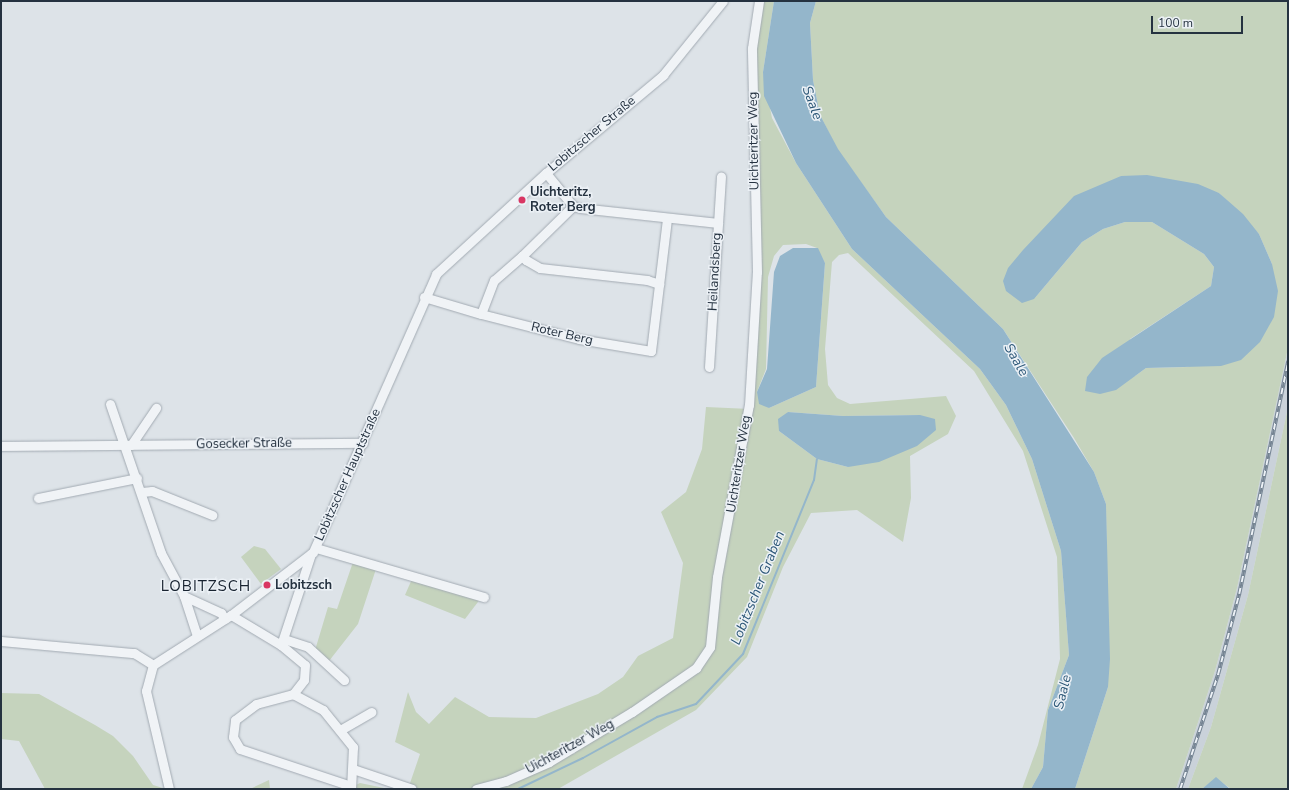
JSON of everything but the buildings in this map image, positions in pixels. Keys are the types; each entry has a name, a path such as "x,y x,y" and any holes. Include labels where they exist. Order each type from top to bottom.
{"street":[{"name":"Lobitzscher Straße","path":"424,297 446,262 546,173 662,75 723,1"},
{"name":"Uichteritzer Weg","path":"476,789 506,781 549,762 632,712 696,668 710,647 717,577 749,405 756,272 752,48 759,1"},
{"path":"546,173 573,206 718,223"},
{"name":"Heilandsberg","path":"709,367 721,176"},
{"path":"424,297 481,314 494,280 522,256 573,206"},
{"name":"Roter Berg","path":"481,314 579,339 652,351 667,218"},
{"path":"522,256 540,268 647,280 659,284"},
{"name":"Lobitzscher Hauptstraße","path":"153,665 228,617 315,548 325,530 363,443 424,297"},
{"path":"110,404 128,445 161,554 184,596 197,636"},
{"path":"128,445 156,408"},
{"name":"Gosecker Straße","path":"1,446 363,443"},
{"path":"38,498 137,478"},
{"path":"142,492 152,491 212,515"},
{"path":"283,642 315,548 484,597"},
{"path":"184,596 283,642 308,646 344,680"},
{"path":"1,641 134,653 153,665 146,691 169,789"},
{"path":"283,642 302,660 307,670 293,694"},
{"path":"293,694 323,710 342,729 353,746 354,769 351,787 240,749 233,738 233,725 240,714 256,704 293,694"},
{"path":"342,729 372,712"},
{"path":"354,769 412,789"}],"shaded area":[{"path":"1288,348 1288,407 1248,595 1211,727 1188,789 1176,789 1215,671 1237,588"}],"green space":[{"path":"762,1 774,1 763,72 772,118 796,163 852,249 980,369 1006,405 1032,459 1061,551 1069,655 1048,710 1043,767 1031,789 1022,789 1038,745 1060,659 1057,557 1023,451 974,371 848,253 839,255 832,262 825,349 828,385 837,398 850,404 946,396 956,416 948,434 910,456 911,498 903,542 857,510 811,513 783,567 747,657 696,710 558,789 408,789 420,754 395,742 408,692 416,712 429,724 455,697 489,717 536,718 598,694 623,677 638,656 673,638 683,563 661,512 686,492 702,449 706,407 750,409 757,354 755,48","holes":["806,244 817,248 825,263 816,387 769,408 757,392 766,369 768,277 774,256 783,245","788,412 843,416 920,415 848,467 817,459 779,431"]},
{"path":"816,1 1288,1 1288,348 1237,588 1215,671 1176,789 1075,789 1108,687 1106,504 1094,472 1074,438 1003,329 886,217 837,149 820,115 813,80 810,23","holes":["1121,176 1219,193 1259,234 1272,264 1188,367 1146,368 1135,376 1130,339 1211,286 1214,267 1204,254 1152,222 1125,222 1103,229 1082,242 1034,299"]},
{"path":"1288,407 1288,789 1231,789 1216,778 1202,789 1188,789 1211,727 1248,595"},
{"path":"254,546 265,549 281,569 261,584 241,557"},
{"path":"353,562 376,569 358,624 329,661 316,651 316,647 328,607 337,609"},
{"path":"412,579 481,598 465,619 405,595"},
{"path":"1,693 39,694 95,725 113,736 133,756 153,785 166,789 45,789 19,741 1,739"},
{"path":"269,780 270,789 250,789"},
{"path":"360,783 389,789 348,789"}],"water":[{"name":"Saale","path":"774,1 816,1 810,23 813,80 820,115 838,149 886,217 1003,329 1094,472 1106,504 1110,659 1108,687 1075,789 1031,789 1043,767 1048,710 1069,655 1061,551 1032,459 1006,405 980,369 852,249 796,163 764,96 763,72"},
{"path":"1147,175 1198,184 1219,193 1243,214 1259,234 1272,264 1278,291 1274,317 1260,342 1241,360 1221,366 1146,368 1116,390 1100,394 1085,391 1087,377 1102,358 1211,286 1214,267 1204,254 1152,222 1125,222 1103,229 1082,242 1034,299 1022,303 1006,291 1003,281 1008,268 1023,250 1074,196 1121,176"},
{"path":"793,248 818,248 825,263 816,387 769,408 759,404 757,392 767,369 774,272 780,256"},
{"path":"788,412 843,416 920,415 935,419 936,430 917,446 879,462 848,467 817,459 779,431 778,419"},
{"path":"1216,777 1230,789 1202,789"}],"waterway":[{"name":"Lobitzscher Graben","path":"518,789 583,758 657,717 696,704 743,654 814,480 817,459"}],"railway":[{"path":"1180,789 1218,674 1239,594 1288,361"}],"place":[{"name":"Uichteritz, Roter Berg","path":"522,200"},
{"name":"Lobitzsch","path":"267,585"}],"district":[{"name":"LOBITZSCH","path":"206,587"}]}
